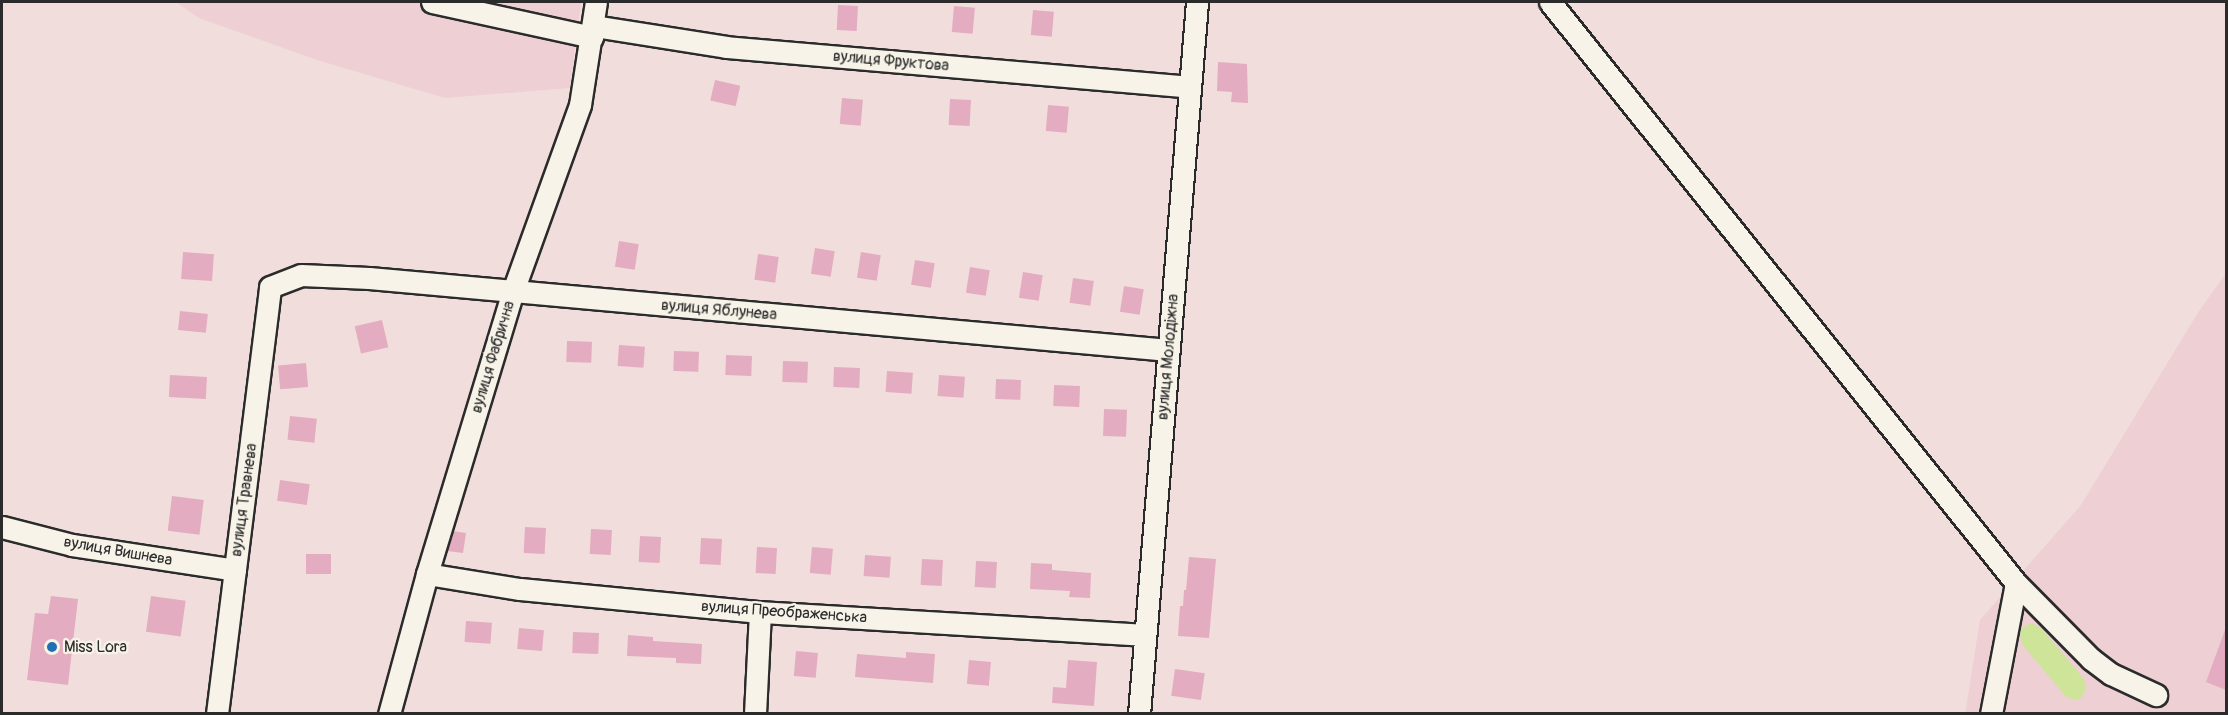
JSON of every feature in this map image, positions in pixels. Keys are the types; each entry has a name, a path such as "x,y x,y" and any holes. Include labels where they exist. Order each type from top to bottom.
{"street":[{"name":"вулиця Фруктова","path":"432,2 593,32 1189,87"},
{"name":"вулиця Фабрична","path":"389,714 427,574 513,291 580,105 596,2"},
{"name":"вулиця Молодіжна","path":"1139,714 1197,2"},
{"path":"1550,2 2016,583 2091,659 2111,674 2156,695"},
{"name":"вулиця Яблунева","path":"270,287 301,275 369,278 1169,350"},
{"name":"вулиця Травнева","path":"217,714 270,287"},
{"name":"вулиця Вишнева","path":"2,527 72,545 235,570"},
{"name":"вулиця Преображенська","path":"427,574 520,589 760,612 1144,635"},
{"path":"1991,714 2016,583"},
{"path":"755,714 760,612"}],"shaded area":[{"path":"176,2 581,2 570,88 445,98 317,60 199,18"},
{"path":"2226,273 2226,713 1965,714 1980,620 2081,505 2199,311"}],"green space":[{"path":"2031,623 2041,628 2084,679 2086,689 2081,698 2076,700 2066,697 2022,644 2020,634 2022,628"}],"building":[{"path":"838,5 858,6 857,31 837,30"},
{"path":"954,6 975,8 973,34 952,32"},
{"path":"1033,10 1054,12 1052,37 1031,35"},
{"path":"1218,62 1247,64 1248,103 1231,102 1232,92 1217,91"},
{"path":"715,80 740,86 736,106 710,100"},
{"path":"842,98 863,100 861,126 840,124"},
{"path":"950,99 971,100 970,126 949,125"},
{"path":"1048,105 1069,107 1067,133 1046,131"},
{"path":"619,241 639,244 635,270 615,267"},
{"path":"815,248 835,251 831,277 811,274"},
{"path":"183,252 214,254 212,281 181,279"},
{"path":"861,252 881,255 877,281 857,278"},
{"path":"758,254 779,257 775,283 754,280"},
{"path":"915,260 935,263 931,288 911,285"},
{"path":"970,267 990,270 986,296 966,293"},
{"path":"1023,272 1043,275 1039,301 1019,298"},
{"path":"1073,278 1094,281 1090,306 1070,303"},
{"path":"1124,286 1144,289 1140,315 1120,312"},
{"path":"180,311 208,314 206,333 178,330"},
{"path":"382,320 388,347 361,354 355,326"},
{"path":"567,341 592,342 591,363 566,362"},
{"path":"619,345 645,347 643,368 618,366"},
{"path":"674,351 699,352 698,372 673,371"},
{"path":"726,355 752,356 751,376 725,375"},
{"path":"783,361 808,362 807,383 782,382"},
{"path":"306,363 308,387 280,389 278,365"},
{"path":"834,367 860,368 859,388 833,387"},
{"path":"887,371 913,373 911,394 886,392"},
{"path":"170,375 207,377 206,399 169,397"},
{"path":"939,375 965,377 963,398 938,396"},
{"path":"996,379 1021,380 1020,400 995,399"},
{"path":"1054,385 1080,386 1079,407 1053,406"},
{"path":"1104,409 1127,410 1126,437 1103,436"},
{"path":"290,416 317,419 314,443 287,440"},
{"path":"280,480 310,484 307,505 277,501"},
{"path":"172,496 204,500 199,535 168,531"},
{"path":"525,527 546,528 545,554 524,553"},
{"path":"591,529 612,530 611,555 590,554"},
{"path":"453,531 466,533 463,553 447,551"},
{"path":"640,536 661,537 660,563 639,562"},
{"path":"701,538 722,539 721,565 700,564"},
{"path":"757,547 777,548 776,574 756,573"},
{"path":"812,547 833,549 831,575 810,573"},
{"path":"306,554 331,554 331,574 306,574"},
{"path":"865,555 891,557 889,578 864,576"},
{"path":"1189,557 1216,559 1209,638 1178,636 1180,606 1183,606 1184,590 1186,590"},
{"path":"922,559 943,560 942,586 921,585"},
{"path":"976,561 997,562 996,588 975,587"},
{"path":"1031,563 1052,564 1052,570 1091,573 1090,598 1069,597 1070,591 1030,589"},
{"name":"Miss Lora","path":"51,596 78,599 68,685 27,680 35,613 48,614"},
{"path":"151,596 186,601 181,637 146,632"},
{"path":"466,621 492,623 490,644 465,642"},
{"path":"519,628 544,630 542,651 517,649"},
{"path":"2226,630 2226,690 2206,682"},
{"path":"573,632 599,633 598,654 572,653"},
{"path":"628,635 653,637 653,641 702,644 701,664 676,663 676,658 627,656"},
{"path":"796,651 818,653 816,678 794,676"},
{"path":"906,652 935,654 933,683 855,677 857,654 906,658"},
{"path":"969,660 991,662 989,686 967,684"},
{"path":"1068,660 1097,662 1094,706 1052,703 1053,687 1066,688"},
{"path":"1175,669 1205,673 1201,700 1171,696"}],"place":[{"name":"Miss Lora","path":"52,647"}]}
